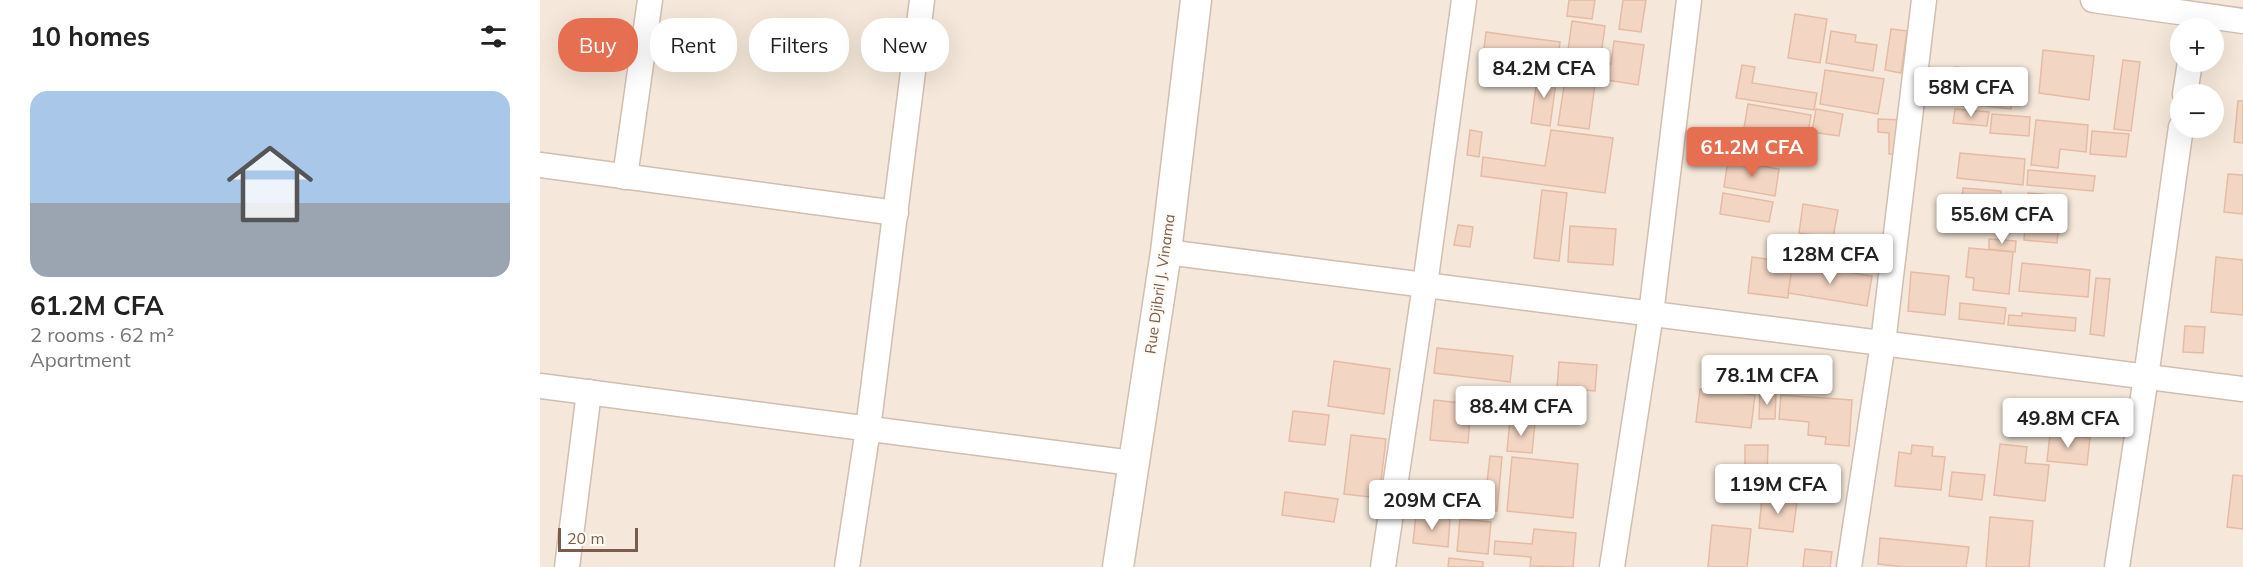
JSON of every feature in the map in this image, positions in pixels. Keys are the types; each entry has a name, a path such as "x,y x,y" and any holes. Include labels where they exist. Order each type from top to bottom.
{"street":[{"path":"625,177 650,0"},
{"path":"847,567 868,429 922,0"},
{"name":"Rue Djibril J. Vinama","path":"1118,567 1166,252 1196,0"},
{"path":"1383,567 1464,0"},
{"path":"1612,567 1651,314 1689,0"},
{"path":"1849,567 1883,343 1924,0"},
{"path":"2093,0 2243,21"},
{"path":"2117,567 2179,138"},
{"path":"540,165 896,213"},
{"path":"1166,252 2243,389"},
{"path":"540,386 1132,464"},
{"path":"567,567 589,392"}],"shaded area":[{"path":"540,0 2243,0 2243,567 540,567"}],"building":[{"path":"1569,0 1595,0 1592,19 1567,16"},
{"path":"1623,0 1646,0 1641,32 1619,29"},
{"path":"1795,14 1827,19 1820,63 1788,58"},
{"path":"1572,21 1605,26 1598,77 1565,72"},
{"path":"1891,29 1907,31 1901,73 1885,70"},
{"path":"1831,31 1856,35 1855,42 1877,45 1873,71 1826,63"},
{"path":"1486,32 1560,42 1557,67 1483,56"},
{"path":"1614,41 1644,45 1638,85 1601,79 1603,62 1611,64"},
{"path":"2043,50 2094,56 2089,100 2039,93"},
{"path":"2123,60 2140,62 2131,131 2114,129"},
{"path":"1742,65 1755,67 1752,83 1817,93 1814,110 1736,98"},
{"path":"1955,67 2015,74 2011,109 1951,102"},
{"path":"1825,70 1884,79 1878,114 1820,104"},
{"path":"1538,72 1557,75 1550,126 1531,123"},
{"path":"1565,80 1595,84 1589,129 1558,125"},
{"path":"2238,101 2243,101 2243,143 2234,142"},
{"path":"1748,104 1811,115 1807,139 1744,128"},
{"path":"1816,109 1843,114 1839,136 1812,132"},
{"path":"1955,109 1989,112 1987,126 1953,123"},
{"path":"1992,114 2030,117 2029,136 1990,133"},
{"path":"1878,119 1904,120 1904,154 1889,154 1889,133 1878,132"},
{"path":"2036,120 2088,125 2086,152 2060,149 2058,168 2031,165"},
{"path":"1470,130 1482,132 1479,157 1467,155"},
{"path":"1551,130 1613,138 1605,193 1481,176 1483,157 1545,166"},
{"path":"2092,131 2129,134 2126,157 2090,154"},
{"path":"1960,153 2025,159 2023,185 1957,178"},
{"path":"1728,160 1779,169 1775,196 1724,187"},
{"path":"2028,170 2095,176 2093,191 2027,185"},
{"path":"2228,174 2243,175 2243,214 2224,212"},
{"path":"1963,188 2001,191 1998,224 1960,221"},
{"path":"1542,190 1567,193 1559,261 1534,258"},
{"path":"1723,193 1773,202 1769,222 1720,214"},
{"path":"2028,193 2062,196 2057,243 2024,240"},
{"path":"1803,204 1838,210 1833,238 1799,233"},
{"path":"1458,225 1473,227 1470,247 1454,245"},
{"path":"1570,226 1616,229 1613,265 1568,262"},
{"path":"1989,239 2016,241 2015,252 1989,249"},
{"path":"1969,248 2013,252 2009,294 1973,290 1974,278 1966,277"},
{"path":"1752,257 1793,263 1788,298 1748,293"},
{"path":"2216,257 2243,260 2243,315 2211,312"},
{"path":"1793,263 1872,276 1867,306 1788,293"},
{"path":"2022,263 2090,270 2088,297 2019,291"},
{"path":"1911,272 1949,276 1945,315 1908,311"},
{"path":"2096,278 2110,279 2104,336 2090,334"},
{"path":"1960,303 2006,308 2004,324 1959,319"},
{"path":"2022,313 2076,318 2075,331 2008,325 2009,315 2022,316"},
{"path":"2185,326 2205,327 2203,353 2183,352"},
{"path":"1437,348 1513,356 1510,382 1434,373"},
{"path":"1334,361 1390,369 1384,414 1328,406"},
{"path":"1559,362 1597,365 1595,391 1557,388"},
{"path":"1700,389 1755,395 1751,428 1696,422"},
{"path":"1760,392 1776,393 1775,419 1759,419"},
{"path":"1781,395 1852,400 1849,446 1825,444 1826,437 1808,435 1809,422 1779,419"},
{"path":"1434,400 1471,404 1468,443 1430,440"},
{"path":"1293,411 1329,415 1325,445 1289,441"},
{"path":"1510,420 1535,423 1532,453 1507,451"},
{"path":"2050,434 2090,438 2087,465 2047,461"},
{"path":"1351,435 1386,439 1379,498 1344,494"},
{"path":"2000,444 2027,447 2025,463 2049,465 2045,501 1994,495"},
{"path":"1745,445 1768,445 1767,473 1745,472"},
{"path":"1912,445 1933,447 1932,456 1945,457 1941,490 1895,486 1899,452 1911,454"},
{"path":"1490,456 1502,457 1497,511 1484,510"},
{"path":"1512,457 1578,464 1573,518 1507,511"},
{"path":"1952,472 1985,475 1982,500 1949,496"},
{"path":"2233,475 2243,476 2243,529 2227,527"},
{"path":"1285,492 1338,499 1334,522 1282,515"},
{"path":"1762,498 1797,502 1793,532 1759,528"},
{"path":"1416,515 1450,519 1448,547 1413,543"},
{"path":"1990,517 2033,521 2029,567 1986,567"},
{"path":"1460,519 1491,522 1488,554 1457,551"},
{"path":"1712,525 1751,529 1747,567 1708,567"},
{"path":"1534,529 1576,533 1573,567 1530,566 1531,557 1494,554 1495,541 1532,544"},
{"path":"1880,538 1969,547 1966,567 1904,567 1878,564"},
{"path":"1805,549 1832,552 1830,567 1803,567"},
{"path":"1449,558 1483,562 1483,567 1448,567"}]}
